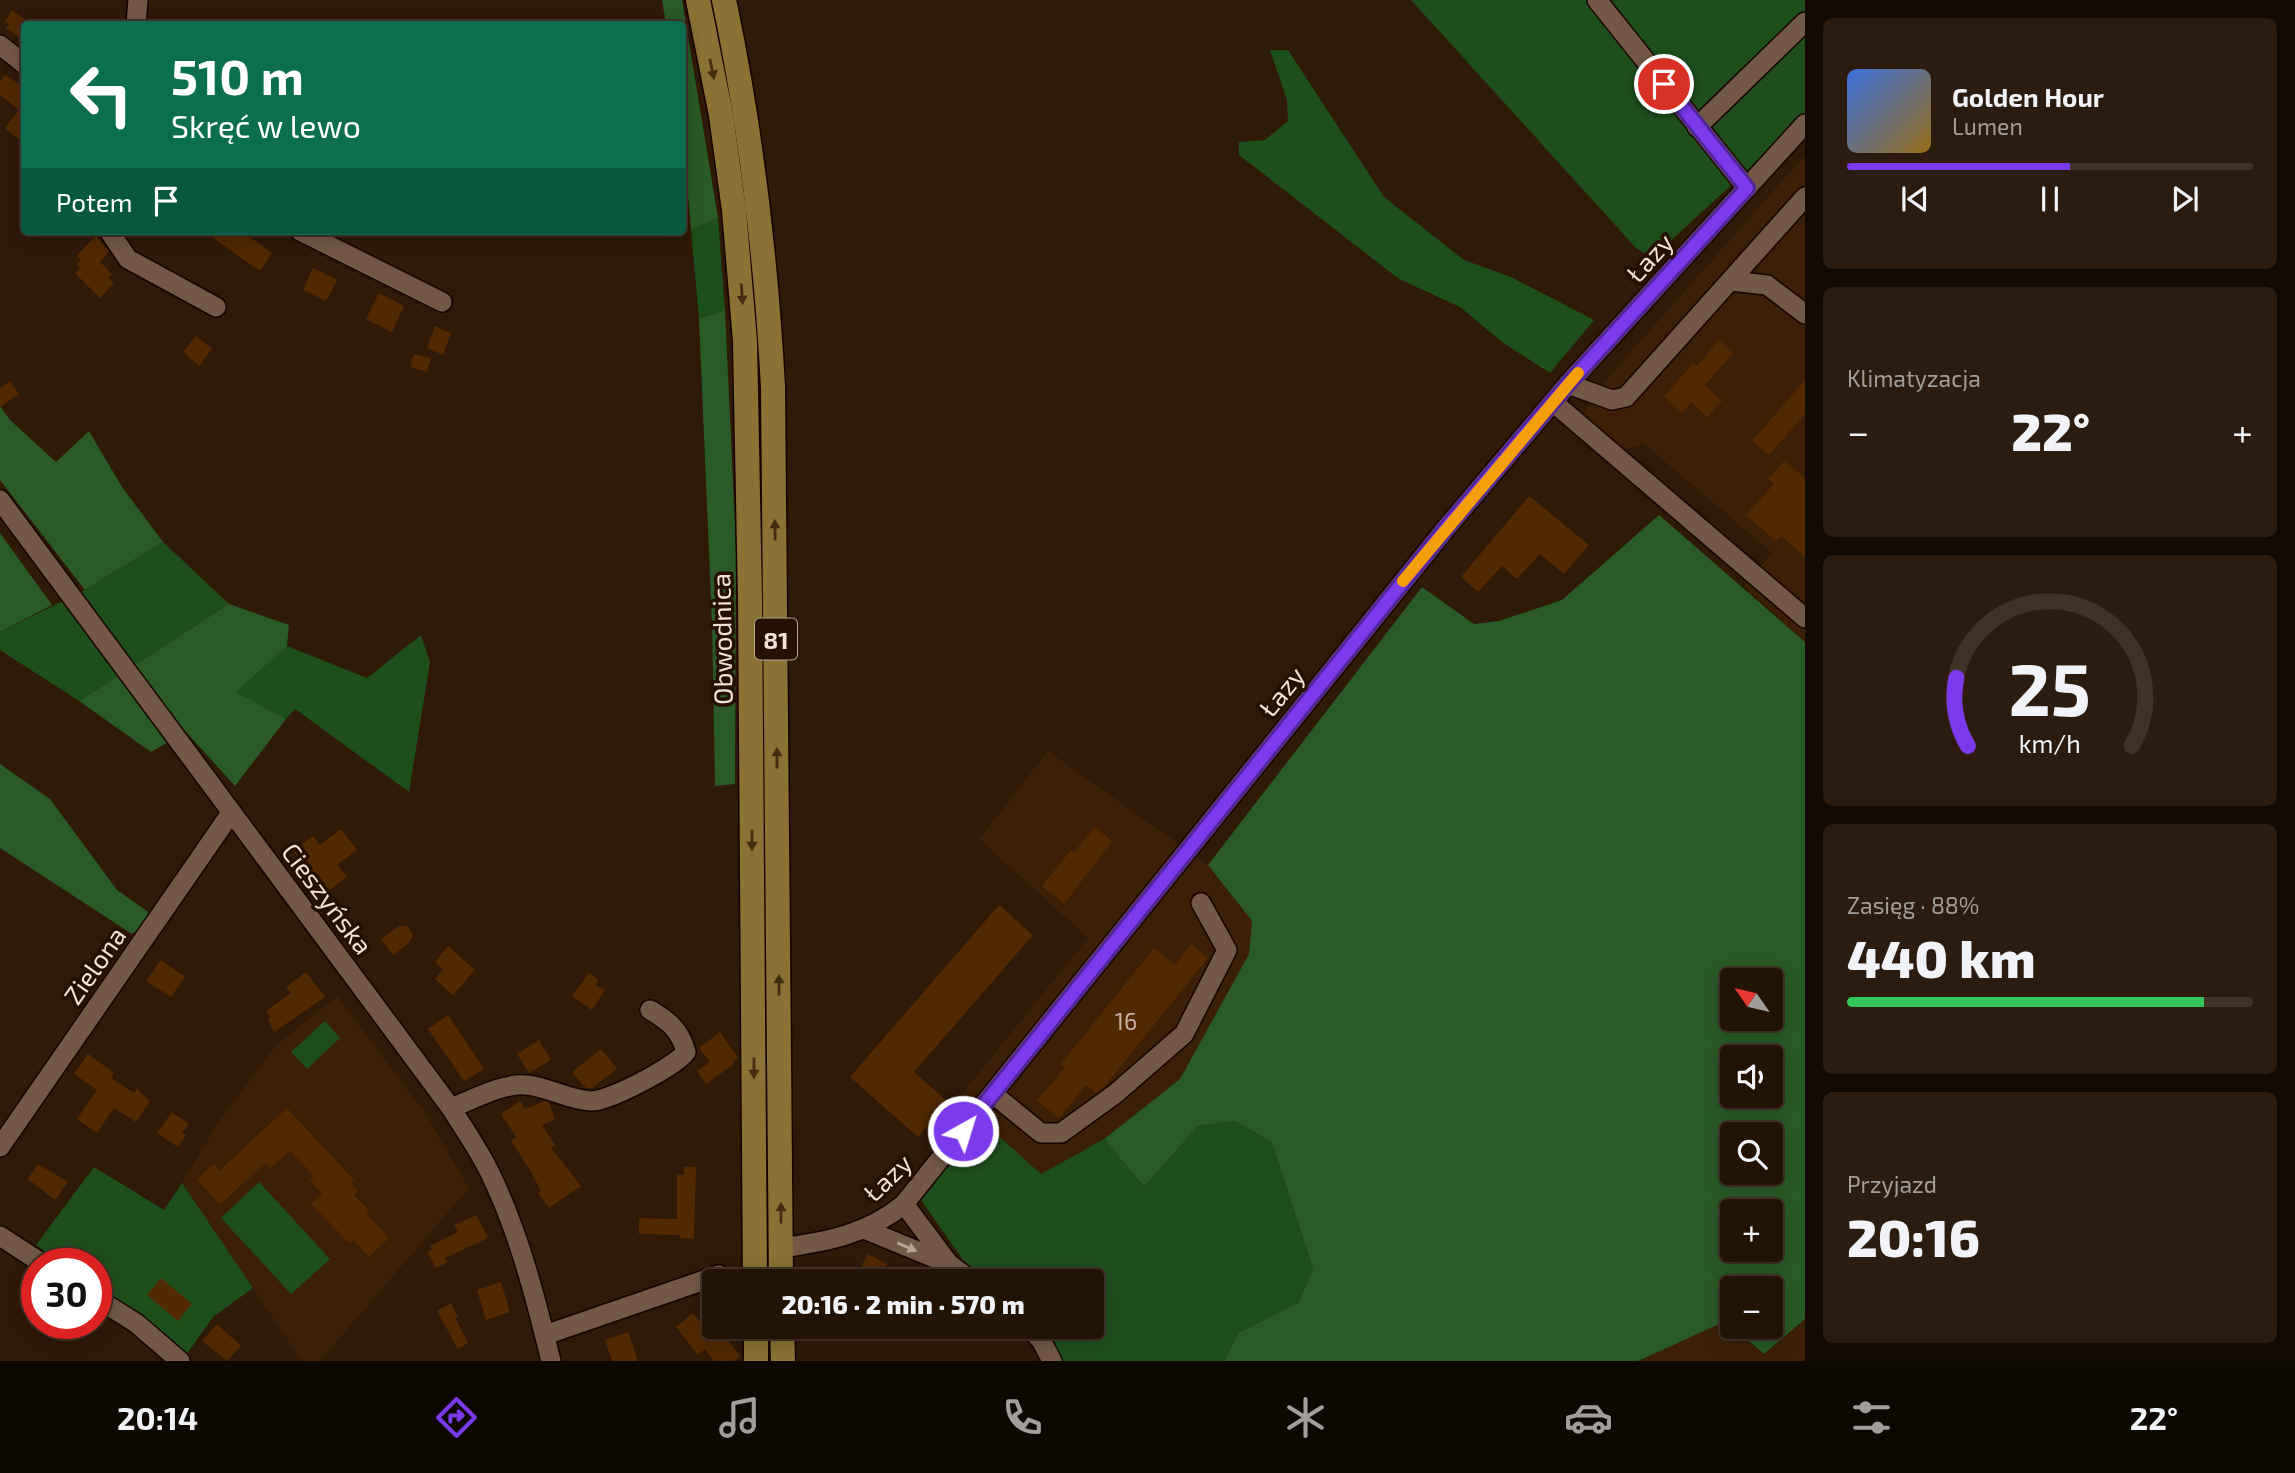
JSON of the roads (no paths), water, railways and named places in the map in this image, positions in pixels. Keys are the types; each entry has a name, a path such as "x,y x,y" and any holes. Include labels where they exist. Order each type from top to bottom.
{"main road":[{"name":"Obwodnica","path":"698,0 719,103 734,210 746,341 751,612 755,1269"},
{"name":"Obwodnica","path":"724,0 746,115 757,193 769,311 773,387 781,1269"},
{"path":"756,1339 756,1361"},
{"path":"782,1339 783,1361"}],"street":[{"path":"136,21 138,0"},
{"path":"1597,0 1747,188"},
{"path":"1697,127 1805,22"},
{"path":"0,45 21,62"},
{"name":"Łazy","path":"781,1248 821,1243 864,1229 885,1219 904,1204 1421,559 1568,384 1805,124"},
{"path":"1568,384 1612,400 1626,397 1805,197"},
{"path":"112,235 128,259 216,307"},
{"path":"308,235 443,302"},
{"path":"1731,281 1767,285 1805,314"},
{"path":"1553,402 1805,618"},
{"name":"Cieszyńska","path":"0,500 451,1108 489,1170 515,1230 534,1290 551,1361"},
{"name":"Zielona","path":"0,1147 231,813"},
{"path":"993,1094 1041,1133 1061,1133 1115,1094 1184,1034 1227,950 1201,903"},
{"path":"451,1108 490,1090 519,1085 548,1088 577,1099 595,1101 645,1080 679,1062 686,1052 682,1037 669,1021 650,1010"},
{"path":"904,1204 950,1265"},
{"path":"864,1229 956,1269"},
{"path":"0,1236 21,1250"},
{"path":"545,1335 702,1281"},
{"path":"112,1308 136,1323 180,1361"},
{"path":"1041,1339 1052,1361"}]}
